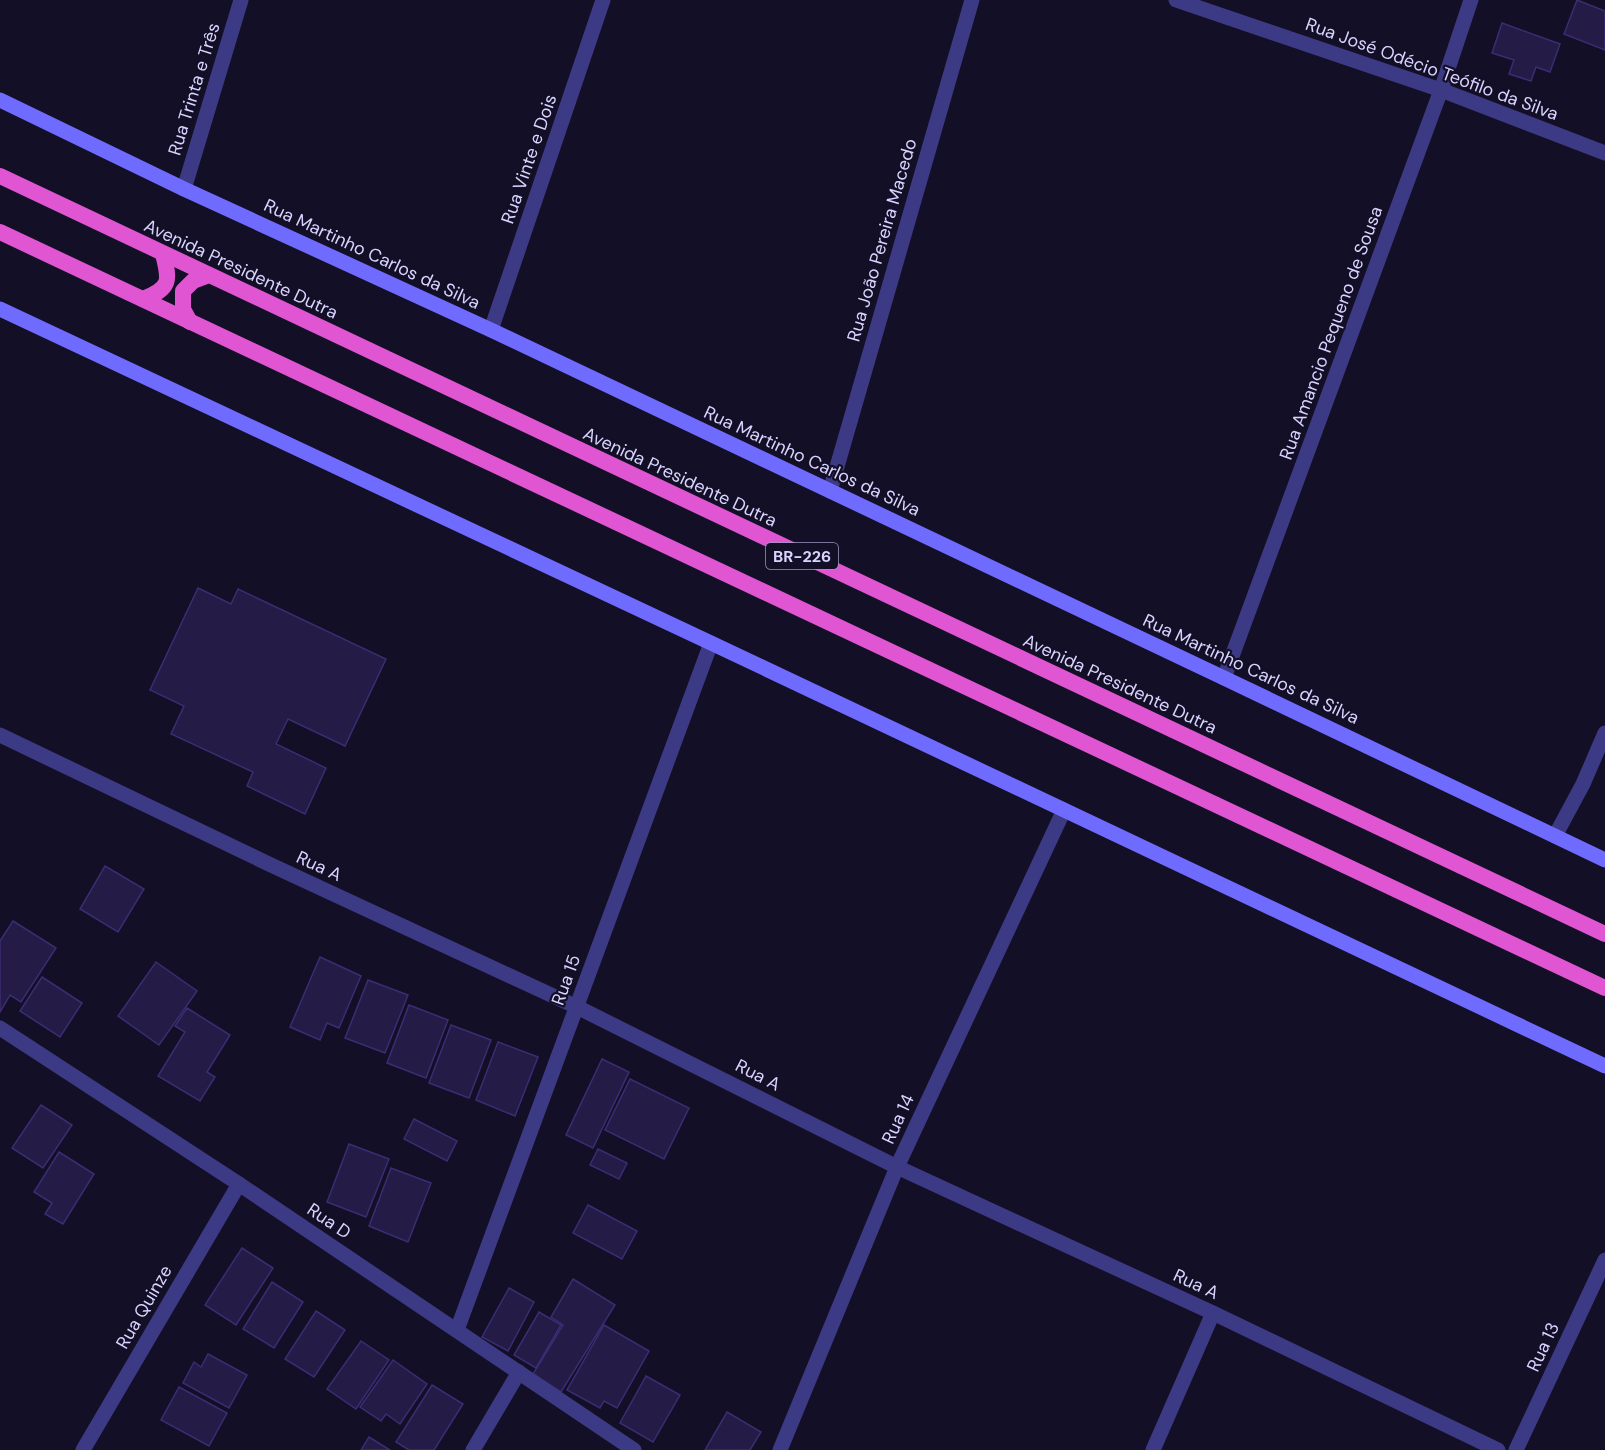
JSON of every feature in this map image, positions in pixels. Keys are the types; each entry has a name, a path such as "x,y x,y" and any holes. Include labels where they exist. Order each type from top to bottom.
{"highway":[{"name":"Avenida Presidente Dutra","path":"0,176 1605,934"},
{"name":"BR-226","path":"0,232 1605,987"},
{"path":"143,300 159,293 167,283 168,272 163,254"},
{"path":"190,322 183,309 183,291 193,281 209,275"}],"main road":[{"name":"Rua Martinho Carlos da Silva","path":"0,100 184,189 491,330 1605,860"},
{"path":"0,309 1605,1066"}],"street":[{"name":"Rua Trinta e Três","path":"184,189 241,0"},
{"name":"Rua Vinte e Dois","path":"491,330 603,0"},
{"name":"Rua João Pereira Macedo","path":"830,491 972,0"},
{"name":"Rua José Odécio Teófilo da Silva","path":"1176,0 1441,90 1605,153"},
{"name":"Rua Amancio Pequeno de Sousa","path":"1224,678 1441,90 1471,0"},
{"name":"Rua 15","path":"457,1330 711,644"},
{"path":"1555,836 1583,783 1605,733"},
{"name":"Rua A","path":"0,735 271,865 577,1006 897,1167 1213,1313 1498,1450"},
{"name":"Rua 14","path":"780,1450 897,1167 1064,810"},
{"name":"Rua D","path":"0,1028 239,1184 634,1450"},
{"name":"Rua Quinze","path":"83,1450 239,1184"},
{"name":"Rua 13","path":"1516,1450 1605,1260"},
{"path":"1153,1450 1213,1313"},
{"path":"473,1450 519,1372"}],"building":[{"path":"1577,0 1605,11 1605,50 1564,34"},
{"path":"1502,23 1560,44 1550,72 1536,67 1531,81 1509,74 1514,60 1492,53"},
{"path":"198,588 231,604 238,589 386,659 345,746 288,719 276,744 326,768 305,814 247,786 253,772 171,734 184,706 150,690"},
{"path":"105,866 144,889 118,932 80,909"},
{"path":"13,921 56,948 21,1002 10,995 0,1012 0,941"},
{"path":"320,957 361,976 339,1028 327,1023 320,1040 290,1027"},
{"path":"156,962 197,991 159,1045 118,1016"},
{"path":"42,977 82,1003 60,1037 20,1011"},
{"path":"368,980 408,995 385,1053 345,1038"},
{"path":"409,1005 448,1020 426,1078 387,1063"},
{"path":"187,1008 230,1035 207,1072 215,1077 200,1101 158,1076 185,1032 175,1026"},
{"path":"451,1025 491,1040 469,1098 429,1083"},
{"path":"498,1042 538,1057 515,1116 476,1100"},
{"path":"602,1059 629,1072 593,1148 566,1135"},
{"path":"630,1079 689,1108 664,1159 605,1130"},
{"path":"41,1105 72,1125 43,1168 12,1148"},
{"path":"414,1119 457,1141 447,1161 404,1139"},
{"path":"349,1144 389,1159 366,1217 327,1202"},
{"path":"598,1149 627,1163 619,1179 590,1165"},
{"path":"59,1152 94,1174 63,1224 45,1214 52,1203 34,1192"},
{"path":"391,1168 431,1183 408,1242 369,1226"},
{"path":"588,1205 637,1231 622,1259 573,1233"},
{"path":"242,1248 273,1268 236,1325 205,1305"},
{"path":"573,1279 615,1305 561,1392 533,1374 563,1325 551,1317"},
{"path":"272,1282 303,1302 274,1348 243,1329"},
{"path":"509,1288 534,1302 508,1351 482,1337"},
{"path":"316,1311 345,1330 314,1377 285,1359"},
{"path":"539,1312 561,1325 536,1368 514,1355"},
{"path":"604,1325 649,1351 617,1408 604,1401 600,1408 567,1390"},
{"path":"361,1341 389,1360 356,1409 327,1389"},
{"path":"208,1354 247,1375 229,1408 183,1383 194,1362 201,1367"},
{"path":"393,1360 427,1384 400,1424 386,1414 381,1421 360,1407"},
{"path":"646,1376 680,1395 653,1442 620,1423"},
{"path":"432,1385 463,1404 434,1450 409,1450 396,1442"},
{"path":"179,1387 227,1413 209,1446 161,1420"},
{"path":"727,1412 761,1432 750,1450 705,1450"},
{"path":"369,1437 390,1450 361,1450"}]}
